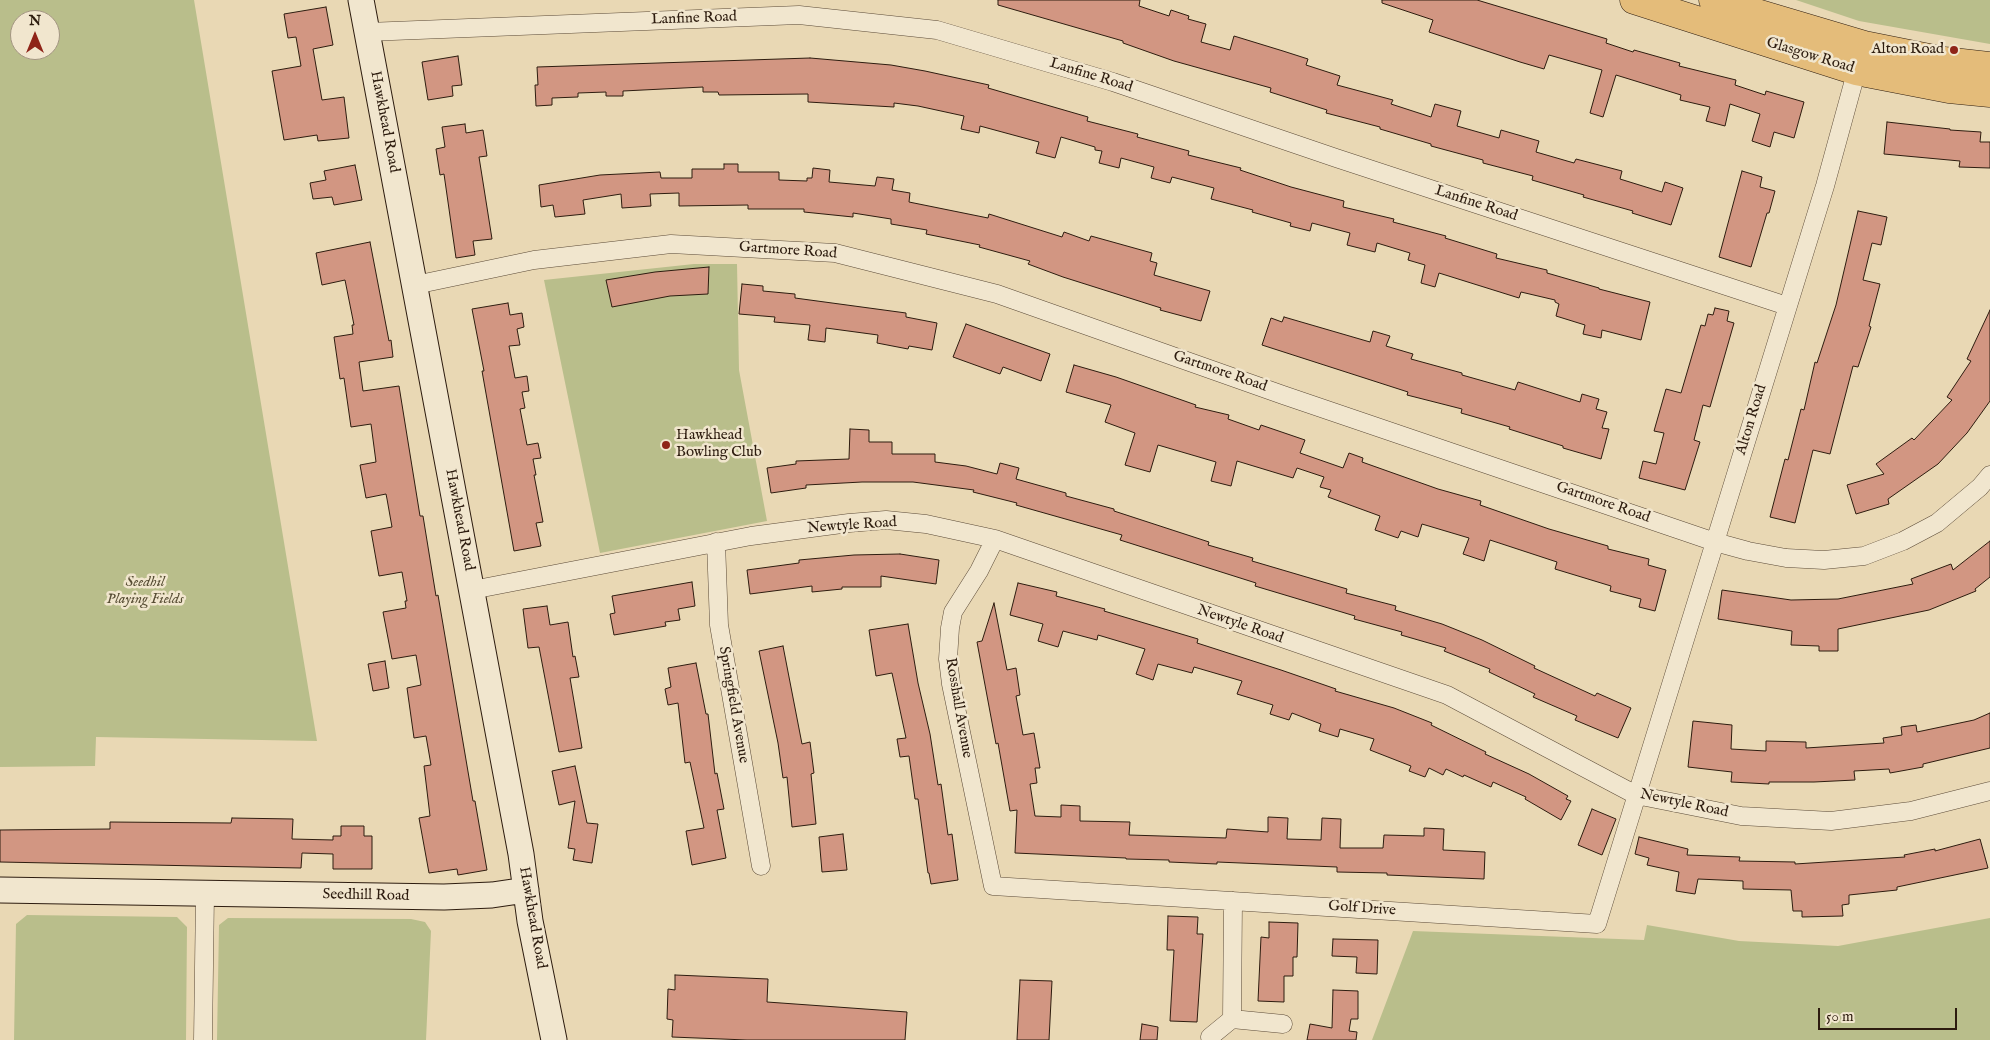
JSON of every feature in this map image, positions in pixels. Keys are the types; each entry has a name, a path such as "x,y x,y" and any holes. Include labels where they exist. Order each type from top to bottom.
{"main road":[{"name":"Glasgow Road","path":"1634,0 1856,71 1949,89 1990,93"},
{"name":"Glasgow Road","path":"1713,0 1864,45 1944,61 1990,66"}],"street":[{"name":"Hawkhead Road","path":"361,0 472,590 530,921 554,1040"},
{"name":"Lanfine Road","path":"367,32 799,15 936,30 1113,82 1336,158 1787,306"},
{"name":"Alton Road","path":"1636,795 1825,186 1864,45"},
{"name":"Gartmore Road","path":"415,285 534,260 671,244 835,253 997,294 1292,398 1715,542 1748,551 1786,558 1824,560 1864,556 1904,541 1937,523 1980,487 1990,475"},
{"name":"Newtyle Road","path":"472,590 751,536 839,524 886,520 926,524 995,539 1447,695 1636,795 1741,816 1831,821 1911,811 1990,791"},
{"name":"Rosshall Avenue","path":"993,886 951,684 948,659 953,612 979,571 995,539"},
{"name":"Springfield Avenue","path":"716,542 719,625 761,866"},
{"name":"Golf Drive","path":"993,886 1597,924 1636,795"},
{"name":"Seedhill Road","path":"0,890 444,897 492,895 526,890"},
{"path":"203,1040 205,894"},
{"path":"1232,901 1232,1019"},
{"path":"1210,1037 1232,1019 1283,1024"}],"green space":[{"name":"Seedhil Playing Fields","path":"0,0 194,0 317,741 96,737 95,766 0,767"},
{"path":"1796,0 1990,0 1990,44 1859,21"},
{"name":"Hawkhead Bowling Club","path":"694,264 737,264 739,370 767,521 600,553 544,280"},
{"path":"27,915 177,917 187,927 186,1040 14,1040 16,924"},
{"path":"228,918 411,919 425,922 431,931 426,1040 217,1040 219,925"},
{"path":"1990,918 1990,1040 1372,1040 1413,931 1644,940 1647,925 1739,941 1838,946"}],"building":[{"path":"998,0 1140,0 1139,6 1169,16 1171,10 1189,16 1188,19 1206,24 1201,42 1230,50 1234,36 1308,59 1306,65 1340,76 1337,85 1393,100 1391,104 1431,117 1435,104 1461,111 1457,126 1499,138 1501,130 1539,141 1536,152 1574,163 1576,159 1622,171 1620,179 1662,192 1665,182 1683,188 1671,225 1632,213 1633,211 1583,197 1584,195 1532,180 1533,176 1483,163 1483,160 1431,146 1431,144 1380,129 1380,127 1326,113 1327,110 1270,92 1271,88 1174,61 1123,43 1123,41 998,5"},
{"path":"1382,0 1477,0 1607,39 1606,43 1633,52 1634,50 1680,63 1679,66 1736,80 1735,85 1765,95 1766,91 1804,102 1794,138 1774,132 1770,147 1752,141 1760,114 1730,104 1725,126 1706,121 1710,107 1680,100 1681,95 1616,75 1603,117 1590,113 1602,70 1549,55 1544,69 1520,62 1429,32 1433,20 1382,3"},
{"path":"326,7 333,45 313,49 322,100 344,97 349,138 318,141 317,135 284,140 272,71 301,66 296,37 288,38 284,14"},
{"path":"458,56 462,85 452,86 453,96 428,100 422,62"},
{"path":"810,58 891,65 989,85 988,88 1088,117 1087,121 1138,134 1137,137 1189,151 1188,155 1241,168 1240,170 1291,187 1344,201 1343,207 1394,219 1393,222 1446,236 1445,238 1497,254 1496,258 1547,270 1547,273 1650,302 1641,340 1602,330 1601,338 1583,334 1585,325 1556,316 1559,304 1555,300 1521,292 1519,298 1439,273 1435,287 1421,283 1425,265 1408,260 1410,253 1377,243 1375,252 1347,245 1350,233 1312,223 1310,231 1290,226 1291,223 1252,212 1253,210 1211,199 1214,188 1172,177 1170,183 1151,178 1154,167 1121,158 1119,168 1099,163 1102,151 1095,150 1095,147 1061,137 1055,158 1036,153 1039,142 980,126 979,133 961,129 964,116 918,106 894,103 894,107 808,102 808,94 719,95 718,92 703,92 703,87 623,91 623,96 606,96 606,92 578,93 578,97 552,98 552,105 536,106 535,85 538,85 537,67"},
{"path":"1887,122 1981,132 1980,142 1990,142 1990,168 1959,167 1960,161 1884,154"},
{"path":"465,124 466,133 483,130 487,156 479,157 492,239 473,241 475,255 456,258 444,174 440,175 436,149 445,147 442,127"},
{"path":"724,164 738,164 738,172 779,172 779,180 807,181 807,178 812,178 813,168 830,170 829,182 875,186 877,177 894,179 892,190 910,193 909,202 988,218 989,214 1062,237 1064,232 1089,241 1091,236 1152,253 1150,261 1157,263 1154,275 1210,291 1201,321 1160,310 1161,308 1063,277 1028,264 1030,261 979,247 980,245 926,234 927,230 891,224 891,219 853,213 853,217 804,212 804,209 748,209 748,205 679,206 679,193 650,194 651,206 622,208 621,194 583,200 585,214 555,217 553,205 541,207 539,185 600,175 660,172 661,178 692,178 692,169 724,169"},
{"path":"355,165 362,200 334,205 332,197 313,199 310,183 326,180 324,171"},
{"path":"1742,171 1762,177 1760,187 1775,191 1751,267 1719,257"},
{"path":"1858,211 1887,217 1881,245 1872,243 1863,280 1880,284 1869,326 1871,327 1858,367 1853,366 1830,454 1813,450 1795,523 1770,517 1785,459 1788,460 1801,409 1804,410 1815,362 1817,363 1836,305"},
{"path":"370,242 393,357 359,362 363,391 399,386 420,516 423,516 436,596 438,595 473,801 475,801 487,870 458,875 457,869 429,873 419,818 430,816 424,766 431,765 426,736 414,738 407,688 421,685 416,655 392,659 383,612 406,608 405,601 407,601 402,572 379,576 371,531 392,527 387,499 386,494 366,498 360,465 376,462 371,424 351,427 344,378 340,379 334,337 353,334 352,325 354,325 345,280 322,285 316,253"},
{"path":"709,267 708,294 670,296 612,307 606,280 655,272"},
{"path":"742,284 763,286 763,291 795,294 795,298 906,313 906,317 937,323 932,350 909,346 908,349 877,343 878,335 826,328 825,342 808,340 810,325 774,322 775,317 739,314"},
{"path":"508,303 510,315 522,313 524,327 517,329 520,345 509,346 515,378 527,376 529,391 522,392 525,408 520,409 527,445 538,443 541,458 533,459 536,475 534,475 543,522 536,523 541,546 514,551 472,309"},
{"path":"1715,308 1729,311 1727,321 1734,323 1710,407 1703,405 1694,440 1700,442 1685,490 1639,478 1643,461 1656,464 1664,433 1654,431 1666,389 1681,393 1701,325 1705,326 1708,314 1713,315"},
{"path":"1990,310 1990,401 1967,433 1938,464 1888,499 1889,504 1856,514 1847,485 1884,474 1876,464 1912,438 1914,440 1952,400 1947,397 1971,361 1967,359"},
{"path":"1284,317 1370,342 1373,331 1390,336 1386,346 1413,354 1411,359 1515,390 1518,382 1580,402 1582,394 1599,399 1596,409 1607,412 1602,428 1609,429 1601,459 1509,429 1510,427 1461,413 1462,409 1407,395 1408,392 1262,345 1271,318 1282,322"},
{"path":"966,324 1050,354 1041,381 1003,367 1000,374 953,357"},
{"path":"1074,365 1116,377 1196,405 1195,407 1229,415 1228,419 1259,430 1261,425 1305,440 1300,453 1343,468 1349,453 1363,458 1362,462 1438,489 1481,501 1480,505 1549,529 1608,546 1608,549 1649,559 1648,565 1666,570 1655,611 1639,607 1641,599 1610,591 1611,586 1555,569 1557,562 1490,540 1484,561 1463,554 1469,538 1422,524 1418,537 1401,531 1398,538 1375,530 1380,516 1328,497 1331,490 1320,487 1324,477 1297,468 1293,478 1237,461 1231,486 1211,481 1216,462 1158,445 1150,472 1125,465 1135,433 1105,422 1111,405 1066,392"},
{"path":"850,429 869,430 869,442 892,442 892,454 935,454 935,462 966,466 997,474 1000,463 1019,468 1016,479 1066,493 1066,496 1114,509 1114,511 1209,542 1208,545 1253,558 1252,561 1347,589 1346,593 1396,606 1395,610 1442,624 1482,640 1535,666 1534,668 1595,696 1597,693 1631,708 1618,738 1575,720 1577,716 1533,697 1535,694 1489,672 1490,669 1444,651 1446,648 1401,635 1402,632 1354,619 1355,616 1255,586 1256,583 1120,540 1122,535 1016,505 1017,503 973,492 974,490 913,482 862,482 806,485 806,488 771,493 767,468 796,464 796,461 849,459"},
{"path":"1990,541 1990,577 1975,589 1976,591 1929,610 1838,629 1838,651 1819,651 1819,646 1791,645 1792,631 1718,619 1722,590 1791,600 1838,599 1913,584 1911,579 1951,564 1953,570"},
{"path":"900,554 939,560 936,584 881,576 881,587 842,587 842,589 812,592 812,586 750,594 747,570 799,563 799,560 854,555"},
{"path":"692,582 695,606 678,609 680,620 665,622 666,626 614,635 610,614 615,613 612,596"},
{"path":"1018,583 1057,592 1056,596 1105,609 1104,611 1198,639 1197,643 1336,689 1335,691 1394,708 1432,723 1431,725 1486,752 1485,754 1529,774 1568,796 1566,799 1571,801 1561,820 1525,799 1526,797 1493,782 1491,787 1446,769 1443,775 1429,768 1425,777 1409,771 1411,766 1370,750 1374,739 1340,729 1338,737 1319,731 1321,724 1292,713 1289,720 1270,714 1273,705 1237,694 1242,681 1194,667 1192,673 1158,664 1153,680 1136,674 1145,649 1098,635 1097,640 1063,631 1058,647 1038,641 1043,624 1010,615"},
{"path":"994,603 1007,670 1016,668 1020,695 1016,696 1023,735 1034,733 1040,768 1035,768 1037,783 1030,784 1035,816 1061,817 1061,805 1080,806 1080,821 1130,822 1129,835 1226,838 1227,829 1268,832 1268,817 1288,818 1287,839 1321,840 1322,818 1341,819 1340,848 1383,848 1384,835 1424,836 1424,828 1444,829 1443,850 1485,852 1484,879 1337,872 1337,867 1169,862 1169,860 1015,853 1017,810 1010,811 977,642 982,641"},
{"path":"547,606 550,625 568,622 573,657 575,656 579,677 570,678 582,748 559,752 539,647 528,648 523,609"},
{"path":"908,624 938,785 941,784 948,835 952,834 958,880 931,884 918,799 915,799 909,756 900,757 897,739 906,738 892,673 876,676 869,630"},
{"path":"783,646 802,744 810,742 814,773 811,774 816,824 792,827 787,777 783,778 778,743 759,651"},
{"path":"385,661 389,688 373,691 368,664"},
{"path":"696,663 706,714 708,714 715,774 717,773 724,809 717,810 726,858 692,865 686,831 704,828 690,762 685,763 678,703 668,705 665,689 671,687 668,668"},
{"path":"1990,713 1990,748 1923,764 1923,767 1890,773 1889,769 1854,771 1855,780 1769,782 1769,784 1731,782 1732,772 1688,767 1693,721 1732,725 1731,749 1766,751 1766,741 1806,742 1806,748 1884,743 1883,738 1902,735 1901,727 1916,725 1917,732 1974,720"},
{"path":"575,766 587,823 598,824 592,863 573,860 575,849 568,848 575,801 559,805 552,771"},
{"path":"1592,809 1616,819 1602,855 1578,845"},
{"path":"232,818 293,819 292,839 333,840 333,836 341,836 341,826 364,826 364,836 372,836 372,869 333,869 333,854 302,853 301,868 0,862 0,830 110,829 110,822 231,823"},
{"path":"843,834 847,870 822,872 819,837"},
{"path":"1639,837 1688,849 1687,855 1740,857 1739,861 1795,862 1795,864 1905,857 1904,855 1935,849 1935,851 1980,839 1988,868 1897,887 1897,890 1849,895 1849,904 1842,905 1843,916 1802,917 1802,911 1793,911 1791,890 1743,889 1743,881 1698,879 1695,894 1676,891 1679,872 1647,865 1649,858 1635,854"},
{"path":"1168,916 1198,917 1197,934 1203,934 1197,1022 1170,1021 1174,950 1167,950"},
{"path":"1269,922 1298,923 1297,957 1293,957 1293,976 1284,976 1284,1002 1258,1001 1261,937 1269,938"},
{"path":"1333,939 1378,940 1377,974 1356,973 1357,957 1332,956"},
{"path":"675,975 768,979 767,1002 907,1012 905,1040 747,1040 672,1037 673,1020 667,1019 668,989 675,990"},
{"path":"1020,980 1052,981 1049,1040 1017,1040"},
{"path":"1333,990 1358,991 1358,1019 1351,1019 1349,1031 1357,1032 1356,1040 1307,1040 1310,1024 1332,1028"},
{"path":"1142,1024 1158,1027 1157,1040 1140,1040"}],"place":[{"name":"Alton Road","path":"1954,50"},
{"name":"Hawkhead Bowling Club","path":"666,445"}]}
